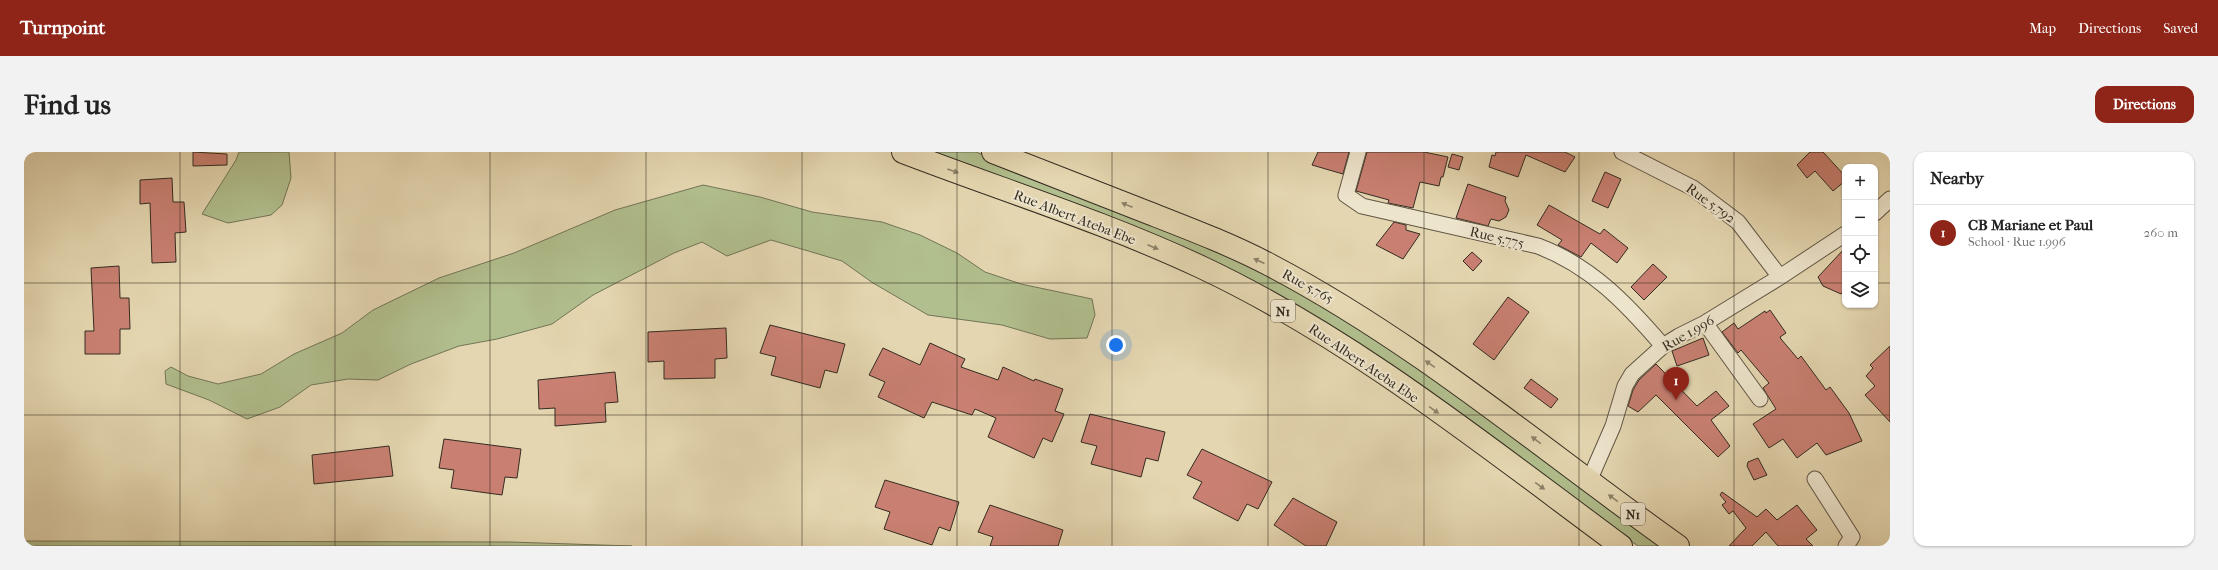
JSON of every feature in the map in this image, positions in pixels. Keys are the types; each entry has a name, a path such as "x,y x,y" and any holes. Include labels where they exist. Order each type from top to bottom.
{"highway":[{"name":"Rue Albert Ateba Ebe","path":"903,152 1111,230 1200,267 1257,297 1322,333 1389,378 1620,546"},
{"name":"Rue 5.765","path":"993,152 1184,227 1269,265 1335,302 1416,355 1506,418 1589,481"},
{"name":"N1","path":"1589,481 1678,546"}],"street":[{"name":"Rue 5.775","path":"1358,152 1346,195 1362,206 1538,246 1551,251 1599,280 1633,311 1663,346"},
{"name":"Rue 5.792","path":"1622,152 1693,188 1738,222 1780,278"},
{"path":"1878,210 1890,199"},
{"name":"Rue 1.996","path":"1589,481 1613,426 1625,386 1632,374 1663,346 1705,323 1780,278 1842,236"},
{"path":"1705,323 1760,399"},
{"path":"1815,479 1849,542"}],"green space":[{"path":"239,152 289,152 291,178 282,205 271,215 228,223 202,214 236,160"},
{"path":"928,152 976,152 1260,268 1385,344 1665,546 1638,546 1375,356"},
{"path":"703,185 760,197 812,212 882,222 920,235 957,253 985,272 1021,284 1092,299 1095,315 1087,338 1050,339 1002,325 928,315 873,283 842,261 771,240 727,256 702,242 674,253 593,295 552,324 497,339 459,346 411,364 378,380 348,379 311,385 280,407 247,419 209,400 166,384 165,371 171,367 188,376 218,384 261,374 294,354 342,333 373,310 439,278 514,253 615,210"},
{"path":"24,541 510,542 632,546 24,546"}],"building":[{"path":"193,152 227,154 227,165 193,166"},
{"path":"1318,152 1349,152 1343,174 1312,165"},
{"path":"1367,152 1424,152 1448,157 1439,186 1420,182 1413,208 1388,203 1389,200 1356,191"},
{"path":"1496,152 1565,152 1575,157 1565,172 1526,155 1518,177 1489,167 1492,155 1495,156"},
{"path":"1810,152 1823,152 1842,173 1842,184 1833,191 1815,171 1807,178 1797,165"},
{"path":"1452,154 1463,157 1459,170 1448,167"},
{"path":"1605,172 1621,179 1608,208 1592,201"},
{"path":"172,178 173,202 184,202 186,232 175,233 176,262 152,263 150,203 140,204 140,180"},
{"path":"1468,184 1506,197 1505,201 1509,210 1506,217 1499,221 1491,219 1488,226 1456,218"},
{"path":"1549,205 1600,234 1604,229 1628,248 1617,263 1591,243 1581,257 1558,245 1562,240 1537,225"},
{"path":"1394,222 1406,225 1406,230 1420,234 1403,259 1376,245"},
{"path":"1842,251 1841,294 1823,286 1818,277"},
{"path":"1472,252 1482,261 1473,271 1463,261"},
{"path":"1653,264 1667,277 1644,300 1631,287"},
{"path":"119,266 120,298 129,298 130,329 120,329 120,354 85,354 85,331 94,331 91,268"},
{"path":"1508,297 1529,312 1494,360 1473,344"},
{"path":"1770,310 1786,333 1780,337 1781,339 1798,359 1801,356 1826,390 1830,387 1849,413 1862,441 1826,455 1817,443 1797,458 1783,439 1769,448 1753,424 1776,409 1763,388 1769,383 1741,350 1738,353 1722,332 1734,323 1738,329 1765,311 1766,313"},
{"path":"770,325 845,344 837,373 825,370 820,388 771,375 776,357 760,353"},
{"path":"726,328 727,358 715,359 715,378 664,379 664,361 648,362 648,332"},
{"path":"1703,338 1709,355 1677,366 1672,351"},
{"path":"930,343 965,359 961,367 998,380 1003,367 1034,381 1035,379 1063,389 1055,411 1064,414 1052,442 1043,438 1034,458 988,437 996,418 975,409 972,415 932,402 924,418 878,397 885,382 869,375 883,348 920,365"},
{"path":"1890,346 1890,422 1865,395 1875,386 1866,376 1873,368 1870,365"},
{"path":"1656,364 1697,406 1716,391 1729,406 1711,420 1730,446 1718,457 1656,395 1638,412 1628,406 1633,390 1639,380"},
{"path":"615,372 618,402 605,403 606,422 555,426 555,408 539,409 538,380"},
{"path":"1531,379 1558,399 1551,408 1524,388"},
{"path":"1090,414 1165,432 1158,461 1146,458 1141,477 1091,464 1097,446 1081,442"},
{"path":"444,439 521,449 517,478 505,477 502,495 451,488 454,470 439,468"},
{"path":"389,446 393,476 314,484 312,455"},
{"path":"1202,449 1272,482 1258,509 1247,504 1238,521 1193,498 1202,482 1187,475"},
{"path":"1758,458 1767,475 1754,480 1747,466 1748,462"},
{"path":"885,480 959,502 950,531 939,527 932,545 884,529 890,512 875,507"},
{"path":"1722,492 1757,517 1766,509 1777,520 1797,505 1817,530 1806,539 1813,546 1778,546 1766,532 1752,546 1729,546 1746,528 1733,511 1729,514 1722,505 1726,502 1720,495"},
{"path":"1293,498 1337,522 1326,546 1306,546 1274,525"},
{"path":"990,505 1063,530 1058,546 990,546 993,537 978,532"}],"place":[{"name":"CB Mariane et Paul","path":"1676,400"}]}
